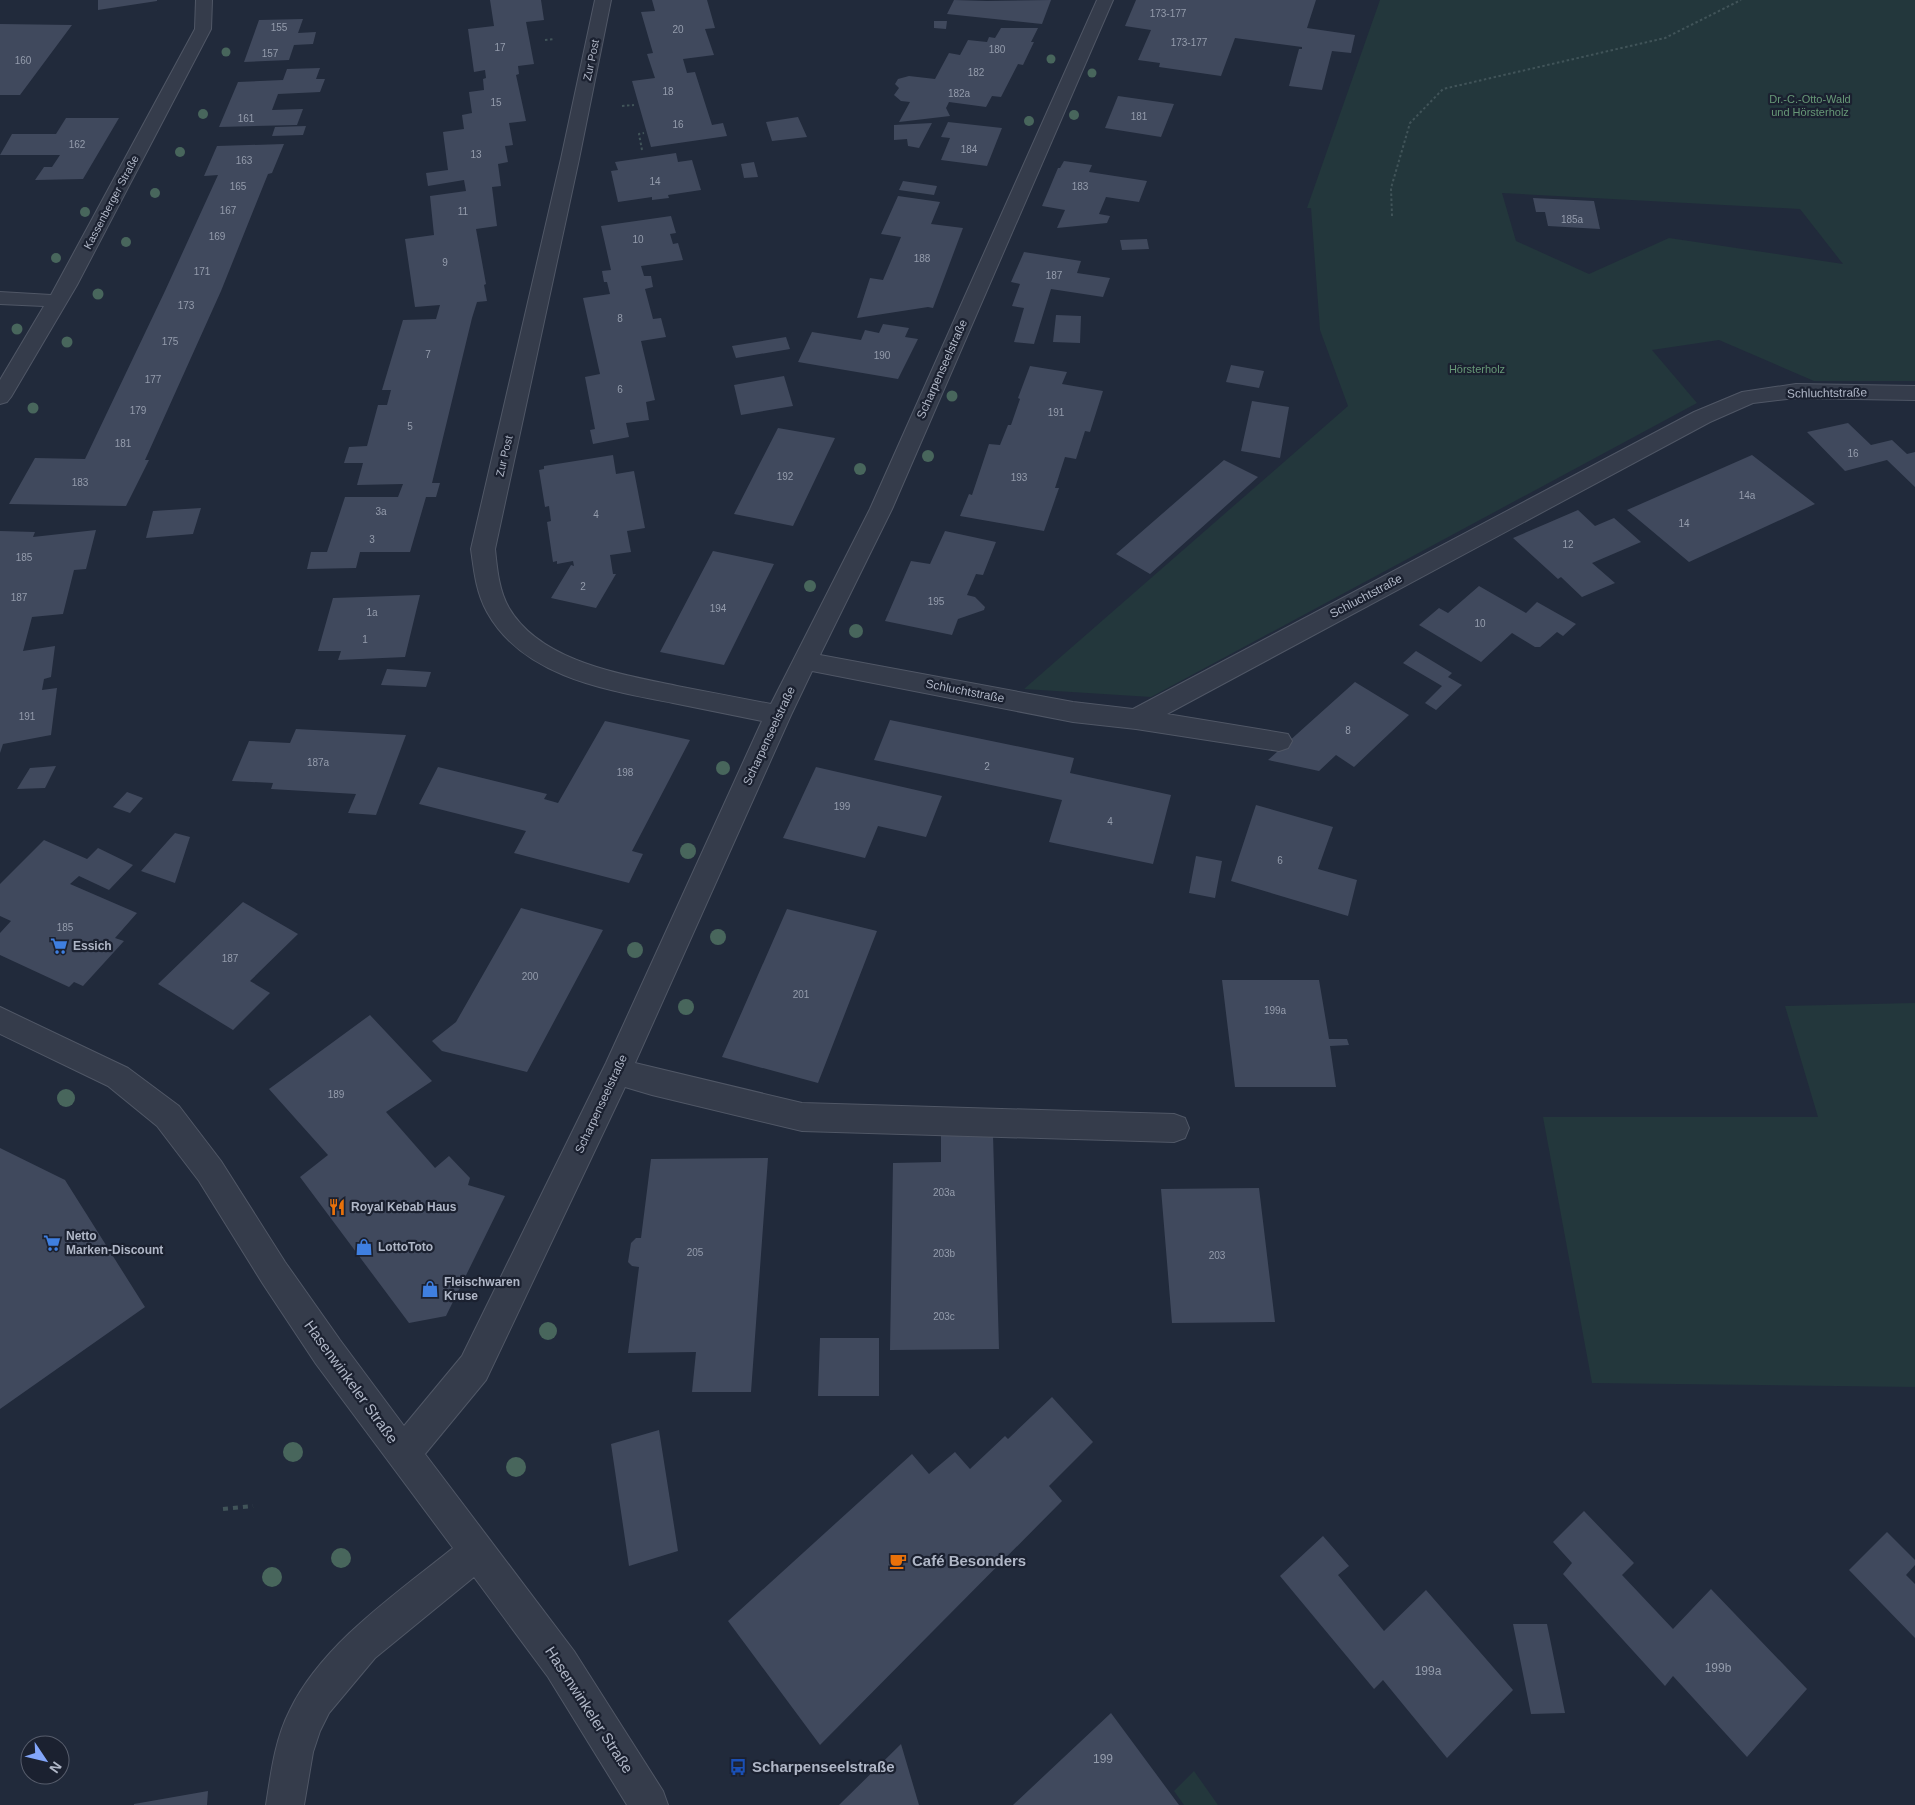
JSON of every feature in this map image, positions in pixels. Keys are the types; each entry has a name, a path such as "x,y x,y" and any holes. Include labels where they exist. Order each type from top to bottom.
{"street":[{"name":"Kassenberger Straße","path":"0,396 57,301 203,29 204,0"},
{"name":"Zur Post","path":"603,0 570,159 483,549 487,581 503,617 536,649 559,664 584,674 613,682 778,714"},
{"name":"Scharpenseelstraße","path":"403,1454 474,1368 617,1071 778,714 881,509 1105,0"},
{"path":"0,298 57,301"},
{"name":"Schluchtstraße","path":"804,662 1073,712 1136,719 1702,417 1749,397 1796,391 1915,393"},
{"path":"1136,719 1279,741"},
{"name":"Hasenwinkeler Straße","path":"0,1020 118,1077 168,1116 210,1170 274,1273 328,1352 403,1454 478,1551 560,1664 650,1805"},
{"path":"617,1071 652,1082 802,1118 1174,1128"},
{"path":"284,1805 294,1752 303,1723 316,1700 362,1645 478,1551"}],"path":[{"path":"1392,216 1391,188 1410,123 1443,89 1665,38 1741,0"},
{"path":"642,150 639,134 644,133"},
{"path":"222,1509 252,1506"}],"green space":[{"name":"Hörsterholz","path":"1380,0 1915,0 1915,381 1814,381 1719,340 1652,350 1697,403 1151,697 1024,689 1348,406 1320,330 1311,208 1307,208","holes":["1502,193 1800,209 1843,264 1669,238 1589,274 1516,241"]},
{"path":"1915,1003 1915,1387 1592,1383 1543,1117 1818,1117 1785,1006"},
{"path":"1194,1771 1218,1805 1184,1805 1174,1791"}],"building":[{"path":"98,0 157,0 157,1 98,10"},
{"path":"490,0 541,0 544,20 526,22 534,64 518,66 519,74 516,75 526,121 509,123 513,145 505,146 508,162 498,164 501,186 492,187 497,226 476,229 486,284 484,285 487,301 477,302 472,318 432,483 440,483 436,497 426,497 410,552 360,552 356,568 307,569 311,552 327,552 345,497 398,497 403,484 357,485 363,463 344,463 349,447 367,446 378,405 387,405 391,390 382,390 403,320 436,319 440,305 415,307 405,239 434,235 430,196 466,191 464,180 428,186 426,173 448,170 443,132 464,129 462,115 472,113 469,92 484,90 483,79 486,78 485,70 474,72 468,29 494,26"},
{"path":"652,0 707,0 715,28 705,29 714,55 683,59 687,73 695,72 712,125 723,123 727,136 651,147 632,81 655,78 647,54 653,53 641,12 655,11"},
{"path":"954,0 1051,0 1042,24 947,14"},
{"path":"1136,0 1316,0 1307,28 1355,35 1351,53 1332,51 1322,90 1289,86 1299,49 1302,49 1302,47 1235,38 1221,76 1159,67 1160,63 1138,60 1151,30 1125,26"},
{"path":"303,19 298,33 316,32 313,44 294,45 289,60 244,62 259,20"},
{"path":"934,21 947,21 946,29 934,28"},
{"path":"0,24 72,25 20,95 0,95"},
{"path":"1001,28 1038,28 1031,42 1034,42 1023,65 1018,64 1001,97 992,96 986,107 949,102 946,108 950,116 899,122 910,102 901,101 894,95 899,88 895,84 898,79 909,76 935,79 949,53 960,55 968,40 987,42 989,37 995,38"},
{"path":"320,68 316,79 325,79 320,92 278,94 272,110 303,109 297,125 219,127 238,82 283,80 287,69"},
{"path":"1118,96 1174,104 1161,137 1105,128"},
{"path":"798,117 807,137 772,141 766,122"},
{"path":"66,118 119,118 83,179 35,180 44,167 52,167 60,155 0,155 12,134 56,134"},
{"path":"948,122 1002,128 987,166 941,160 950,138 941,137"},
{"path":"932,123 919,148 908,146 907,139 894,140 894,125"},
{"path":"306,126 303,135 272,136 275,127"},
{"path":"284,144 272,173 268,174 221,291 145,460 149,460 126,506 9,504 35,458 85,459 218,175 204,176 217,146"},
{"path":"676,153 678,162 692,160 701,190 668,195 669,198 652,200 652,197 618,202 611,171 618,170 615,162"},
{"path":"1064,161 1092,165 1089,172 1147,181 1139,202 1106,197 1099,214 1110,216 1107,223 1057,228 1065,210 1042,206 1058,168 1060,168"},
{"path":"754,162 758,177 744,178 741,164"},
{"path":"903,181 937,186 934,195 899,190"},
{"path":"898,196 940,202 931,224 963,228 933,308 928,307 857,318 870,278 883,280 901,237 881,234"},
{"path":"1533,198 1594,201 1600,229 1548,226 1545,212 1536,212"},
{"path":"671,216 676,233 670,234 673,244 678,243 683,260 641,266 644,276 651,276 653,287 645,289 653,319 661,318 666,337 641,341 655,400 646,402 649,420 626,423 629,437 593,444 590,430 595,429 585,377 600,374 583,298 610,294 607,282 604,282 602,271 611,270 601,226"},
{"path":"1147,239 1149,249 1122,250 1120,240"},
{"path":"1024,252 1081,261 1077,273 1110,278 1103,297 1051,289 1034,344 1014,342 1024,308 1012,306 1020,284 1011,282"},
{"path":"1056,315 1081,316 1080,343 1053,342"},
{"path":"883,324 909,328 905,337 918,339 898,379 798,362 812,332 861,340 865,330 879,333"},
{"path":"786,337 790,349 736,358 732,346"},
{"path":"1231,365 1264,371 1259,388 1226,382"},
{"path":"1030,366 1067,372 1062,384 1103,391 1090,432 1085,431 1076,459 1065,457 1055,488 1059,488 1044,531 960,516 969,494 972,495 989,444 1000,445 1008,425 1011,425 1020,399 1018,398"},
{"path":"784,376 793,406 741,415 734,385"},
{"path":"1252,401 1289,407 1280,458 1241,451"},
{"path":"1848,423 1871,445 1892,440 1907,454 1915,452 1915,487 1887,460 1845,471 1807,432"},
{"path":"778,428 835,438 793,526 734,514"},
{"path":"613,455 616,474 634,471 645,528 627,531 631,552 610,555 613,574 616,574 596,608 551,598 571,565 574,566 573,561 557,564 557,561 553,562 547,522 551,521 549,506 545,507 539,470 544,469 544,466"},
{"path":"1752,455 1815,504 1689,562 1627,510"},
{"path":"1224,460 1258,477 1150,574 1116,554"},
{"path":"201,508 193,534 146,538 153,511"},
{"path":"1578,510 1595,526 1614,518 1641,542 1592,563 1615,583 1582,597 1561,577 1558,579 1513,538"},
{"path":"96,530 86,569 74,570 63,614 32,617 23,651 55,646 51,677 44,679 42,690 57,688 51,735 3,744 0,753 0,531 35,532 33,537"},
{"path":"945,531 996,542 983,575 976,574 967,595 975,597 985,607 984,610 958,619 952,635 885,621 911,561 930,564"},
{"path":"713,551 774,564 724,665 660,652"},
{"path":"1479,586 1526,613 1537,602 1576,624 1563,636 1557,632 1540,647 1535,647 1512,633 1481,662 1419,625 1439,608 1448,613"},
{"path":"420,595 405,657 338,660 341,651 318,651 333,598"},
{"path":"1416,651 1452,673 1448,677 1462,685 1436,710 1425,703 1442,686 1403,663"},
{"path":"387,669 431,672 426,687 381,685"},
{"path":"1355,682 1409,715 1354,767 1336,755 1319,771 1268,760"},
{"path":"890,720 1074,758 1070,773 1171,795 1153,864 1049,842 1062,800 874,760"},
{"path":"605,721 690,740 632,851 643,854 629,883 514,853 526,831 419,804 438,767 547,794 544,799 558,803"},
{"path":"296,729 406,735 376,815 348,813 356,794 271,789 273,783 232,781 249,741 290,743"},
{"path":"56,766 45,788 17,789 30,768"},
{"path":"816,767 942,796 926,837 878,826 865,858 783,838"},
{"path":"127,792 143,798 130,813 113,807"},
{"path":"1256,805 1333,827 1318,869 1357,880 1348,916 1231,881"},
{"path":"175,833 190,837 175,883 141,871"},
{"path":"44,840 87,859 98,848 133,865 109,890 79,876 70,884 137,913 115,938 124,941 83,986 74,982 69,987 0,955 0,933 11,921 0,916 0,884"},
{"path":"1196,856 1222,861 1215,898 1189,893"},
{"path":"243,902 298,934 250,981 270,993 233,1030 158,984"},
{"path":"521,908 603,930 527,1072 442,1051 432,1041 456,1022"},
{"path":"787,909 877,931 818,1083 722,1057"},
{"path":"1222,980 1319,980 1329,1039 1347,1039 1349,1045 1330,1046 1336,1087 1235,1087"},
{"path":"370,1015 432,1081 386,1112 435,1168 449,1156 470,1178 468,1185 505,1196 446,1316 409,1323 300,1177 328,1155 269,1089"},
{"path":"941,1134 993,1135 999,1349 890,1350 893,1163 941,1162"},
{"name":"Netto Marken-Discount","path":"0,1148 65,1180 145,1307 0,1409"},
{"path":"768,1158 751,1392 692,1392 696,1352 628,1353 639,1267 632,1266 628,1262 631,1243 636,1238 641,1238 651,1159"},
{"path":"1259,1188 1275,1322 1172,1323 1161,1189"},
{"path":"820,1338 879,1338 879,1396 818,1396"},
{"name":"Café Besonders","path":"1052,1397 1093,1442 1049,1486 1062,1501 820,1745 728,1621 912,1454 929,1474 955,1452 970,1469 1005,1436 1008,1439"},
{"path":"659,1430 678,1551 629,1566 611,1444"},
{"path":"1584,1511 1634,1563 1622,1575 1673,1629 1711,1589 1807,1689 1747,1757 1673,1676 1665,1686 1563,1574 1572,1563 1553,1542"},
{"path":"1887,1532 1915,1560 1915,1565 1906,1575 1915,1584 1915,1638 1849,1570"},
{"path":"1323,1536 1349,1566 1338,1575 1384,1631 1426,1590 1513,1690 1447,1758 1383,1680 1374,1689 1280,1576"},
{"path":"1513,1624 1547,1624 1565,1713 1531,1714"},
{"path":"1111,1713 1179,1805 1013,1805"},
{"path":"901,1744 919,1805 839,1805"},
{"path":"208,1791 207,1805 134,1805 134,1804"}],"place":[{"name":"Essich","path":"59,946"},
{"name":"Royal Kebab Haus","path":"337,1207"},
{"name":"Netto Marken-Discount","path":"52,1243"},
{"name":"LottoToto","path":"364,1247"},
{"name":"Fleischwaren Kruse","path":"430,1289"},
{"name":"Café Besonders","path":"898,1561"},
{"name":"Scharpenseelstraße","path":"738,1767"}],"park label":[{"name":"Dr.-C.-Otto-Wald und Hörsterholz","path":"1810,105"}]}
